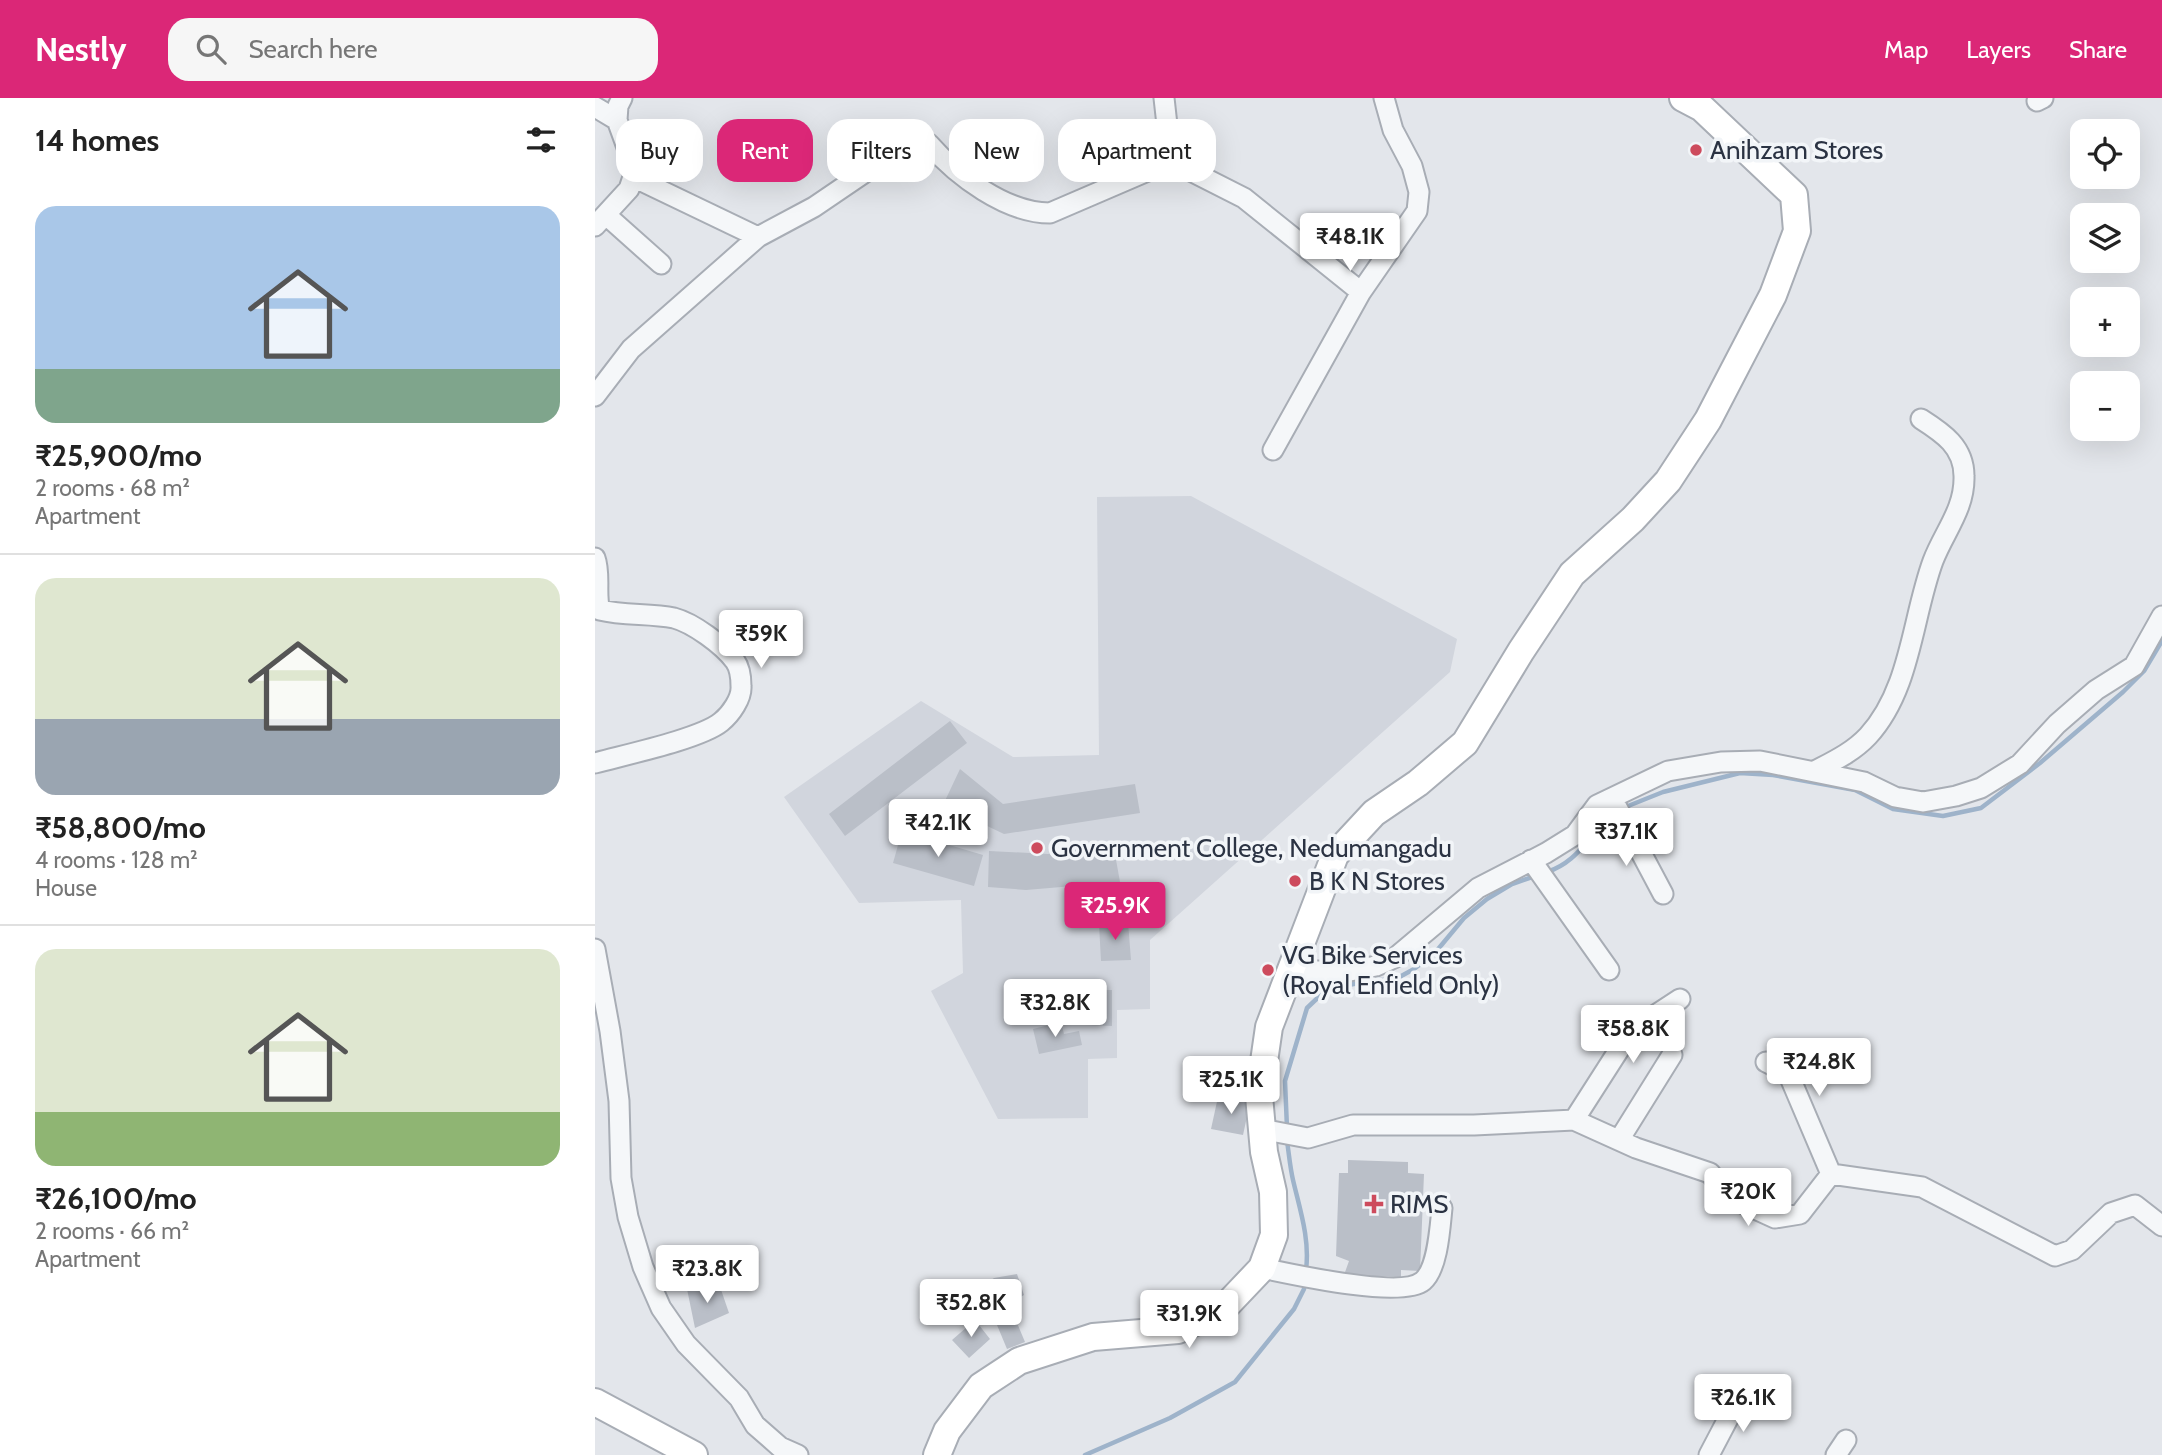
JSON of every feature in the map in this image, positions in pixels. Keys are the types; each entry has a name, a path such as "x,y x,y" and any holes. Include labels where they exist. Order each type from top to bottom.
{"main road":[{"path":"937,1455 947,1431 981,1386 1019,1361 1093,1337 1178,1330 1224,1308 1262,1268 1274,1235 1273,1192 1264,1152 1259,1096 1269,1027 1335,855 1374,813 1418,783 1465,743 1521,650 1572,574 1633,519 1668,481 1708,420 1773,295 1797,231 1794,195 1702,108 1683,98"},
{"path":"595,1402 694,1455"}],"street":[{"path":"617,119 622,98"},
{"path":"1164,98 1166,119"},
{"path":"1273,450 1361,292 1417,211 1419,192 1416,179 1393,130 1384,98"},
{"path":"595,107 616,119"},
{"path":"595,396 631,349 758,237 814,207 867,171 929,144 941,158 984,190 1014,206 1037,213 1050,213 1123,182"},
{"path":"631,182 629,189 600,220 661,264"},
{"path":"643,182 758,237"},
{"path":"1212,182 1244,198 1361,292"},
{"path":"1815,772 1847,753 1869,735 1890,702 1907,660 1922,591 1930,568 1961,504 1965,477 1954,445 1946,434 1921,419"},
{"path":"595,558 598,566 595,603 600,610 615,614 676,618 699,631 722,646 736,662 741,673 742,692 722,722 702,733 595,763"},
{"path":"1291,970 1345,972 1376,966 1395,957 1478,888 1575,835 1597,805 1668,771 1721,762 1760,761 1864,782 1895,797 1923,802 1981,788 2020,764 2057,724 2096,690 2134,666 2162,615"},
{"path":"1612,798 1663,894"},
{"path":"1531,860 1609,970"},
{"path":"595,949 619,1101 621,1178 628,1217 643,1267 661,1308 685,1344 739,1398 755,1425 781,1447 798,1455"},
{"path":"1574,1120 1631,1031 1680,999"},
{"path":"1619,1140 1672,1055"},
{"path":"1766,1062 1788,1073 1831,1174"},
{"path":"1261,1129 1308,1138 1353,1125 1474,1125 1574,1120 1619,1140 1710,1173 1729,1197 1776,1218 1800,1213 1831,1174"},
{"path":"1831,1174 1922,1187 2055,1256 2072,1250 2111,1213 2135,1205 2162,1226"},
{"path":"1262,1268 1324,1280 1402,1288 1422,1282 1432,1269 1443,1208"},
{"path":"1709,1455 1741,1394"}],"shaded area":[{"name":"Government College, Nedumangadu","path":"1191,496 1457,639 1450,672 1150,940 1150,1009 1117,1010 1117,1058 1088,1059 1088,1118 998,1119 931,991 963,973 961,900 859,903 784,797 921,701 1013,757 1099,755 1097,497"}],"building":[{"path":"950,721 967,743 845,836 829,814"},
{"path":"960,769 1003,804 1135,784 1140,813 1004,834 943,805"},
{"path":"902,831 983,855 974,886 893,863"},
{"path":"1113,843 1120,882 1026,890 988,887 989,851 1048,854"},
{"path":"1128,922 1131,960 1101,961 1099,924"},
{"path":"1066,982 1072,1015 1037,1022 1031,988"},
{"path":"1086,990 1112,990 1112,1026 1085,1025"},
{"path":"1061,1022 1064,1034 1079,1031 1082,1045 1039,1054 1033,1029"},
{"path":"1218,1097 1250,1103 1243,1135 1211,1129"},
{"path":"1348,1160 1408,1162 1408,1173 1424,1174 1420,1271 1401,1270 1401,1277 1344,1275 1349,1261 1336,1256 1339,1173 1348,1173"},
{"path":"1017,1274 1024,1295 995,1311 985,1284 994,1278"},
{"path":"717,1278 729,1313 695,1328 687,1289 709,1291"},
{"path":"1015,1318 1025,1342 1007,1349 997,1325"},
{"path":"975,1320 990,1339 969,1358 952,1340"}],"waterway":[{"path":"1623,808 1663,792 1740,773 1773,775 1855,790 1893,809 1943,816 1981,808 2040,763 2123,692 2144,671 2162,641"},
{"path":"1547,872 1568,861 1616,814"},
{"path":"1287,1128 1285,1081 1307,1008 1327,989 1375,980 1394,980 1414,969 1434,954 1464,918 1487,899 1512,884 1535,876"},
{"path":"1287,1141 1305,1236 1306,1270"},
{"path":"1085,1455 1170,1418 1235,1382 1294,1309 1305,1282"}],"place":[{"name":"Anihzam Stores","path":"1696,150"},
{"name":"Government College, Nedumangadu","path":"1037,848"},
{"name":"B K N Stores","path":"1295,881"},
{"name":"VG Bike Services (Royal Enfield Only)","path":"1268,970"},
{"name":"RIMS","path":"1374,1204"}]}
